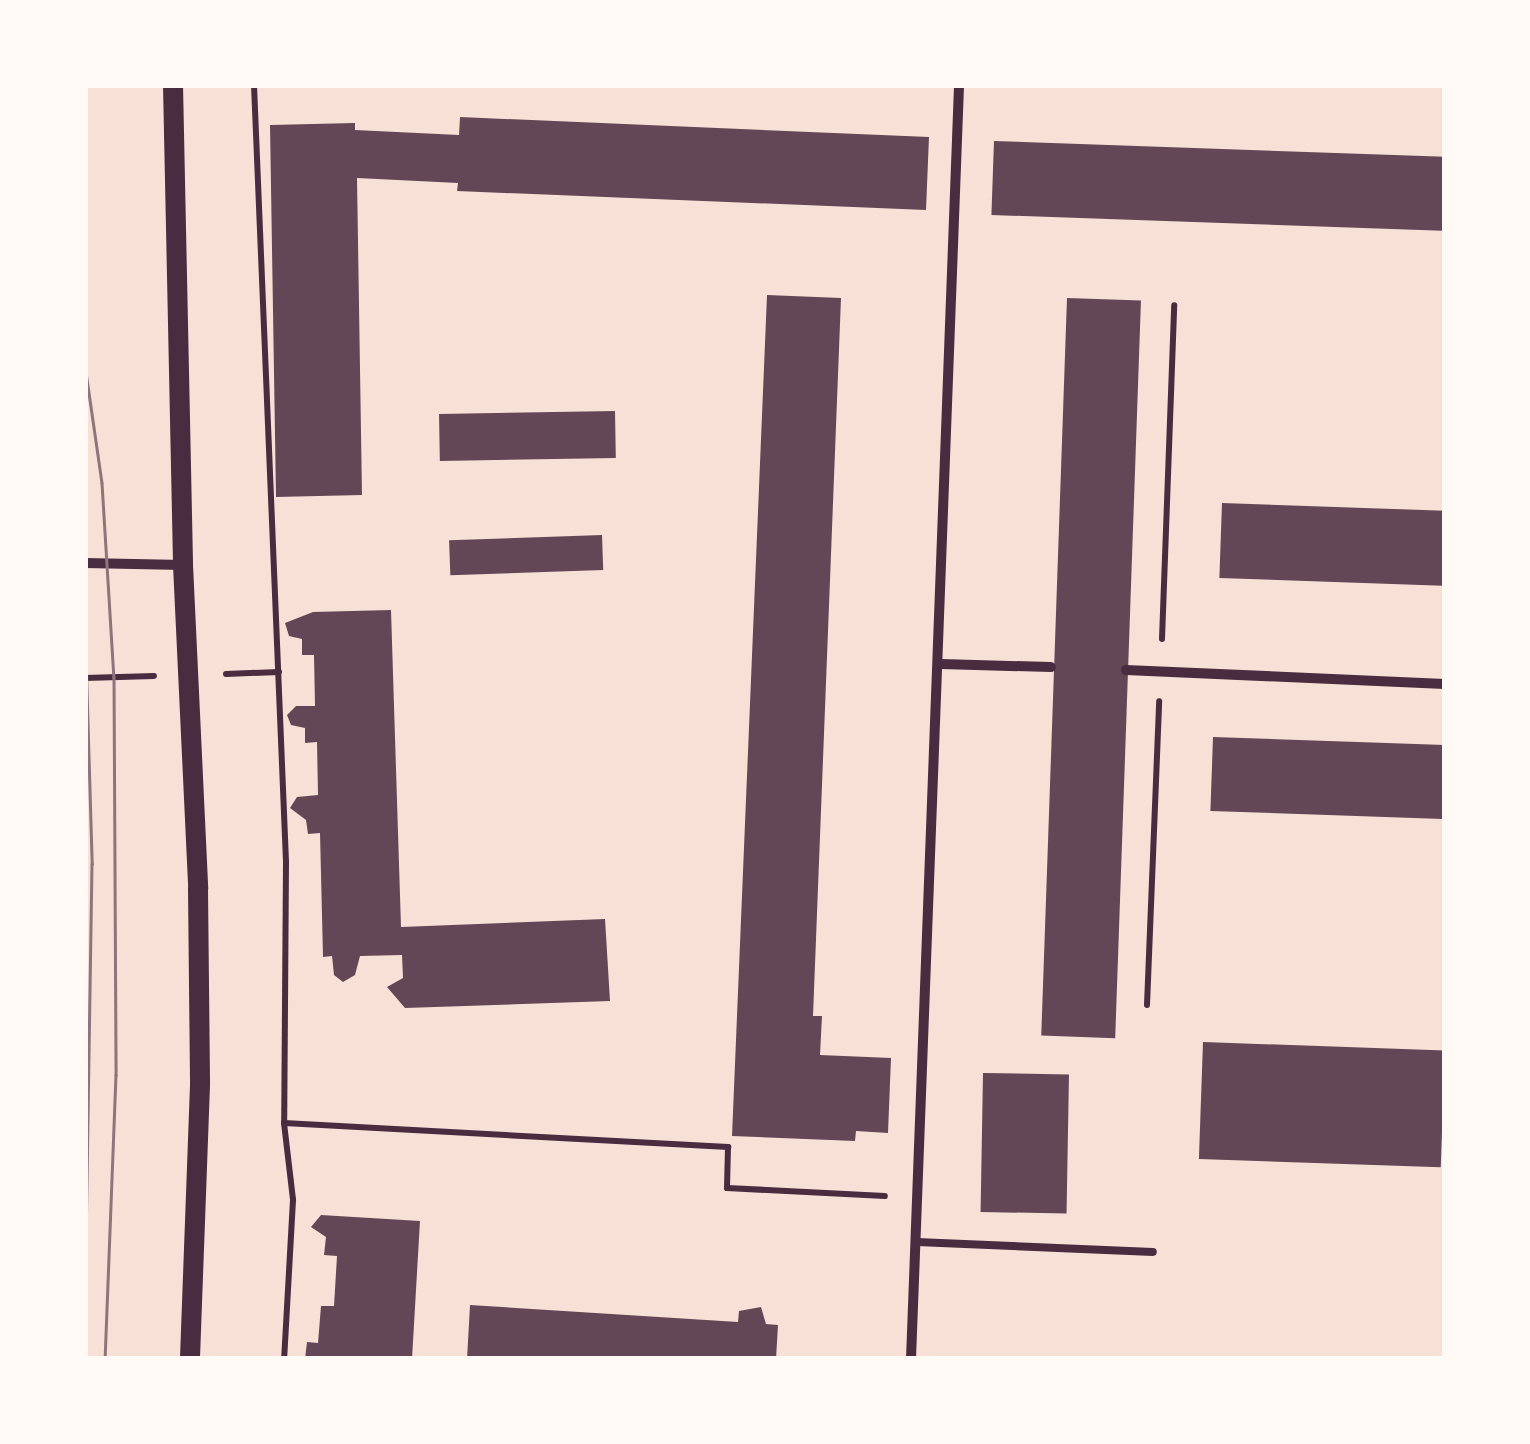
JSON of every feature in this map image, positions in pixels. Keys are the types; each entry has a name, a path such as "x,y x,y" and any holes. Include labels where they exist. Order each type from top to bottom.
{"main road":[{"path":"172,85 182,564 200,1026 190,1359"}],"street":[{"path":"911,1359 941,664 960,85"},
{"path":"85,563 182,564"},
{"path":"941,664 1051,667"},
{"path":"1126,670 1445,684"}],"lane":[{"path":"917,1242 1152,1252"}],"path":[{"path":"254,85 286,843 284,1123 293,1200 284,1359"},
{"path":"284,1123 728,1147 727,1188 918,1197"}],"building":[{"path":"460,117 929,137 926,210 457,191 458,183 357,178 362,495 276,497 270,125 355,123 355,130 459,135"},
{"path":"994,141 1445,157 1442,231 991,215"},
{"path":"767,295 841,298 813,1016 822,1016 820,1055 891,1058 888,1133 856,1131 855,1141 732,1136"},
{"path":"1067,298 1141,301 1115,1038 1041,1036"},
{"path":"615,411 616,458 440,461 439,414"},
{"path":"1222,503 1445,511 1442,586 1219,578"},
{"path":"602,535 603,570 450,575 449,540"},
{"path":"391,610 401,927 605,919 610,1001 405,1008 387,987 403,978 402,955 360,956 355,975 343,982 334,975 332,956 323,957 320,833 308,834 306,820 290,808 297,797 318,795 317,742 305,743 305,728 291,725 287,715 296,706 315,706 314,655 302,655 302,639 289,636 285,623 313,612"},
{"path":"1213,737 1445,745 1442,819 1210,811"},
{"path":"1203,1042 1445,1050 1441,1167 1199,1159"},
{"path":"983,1073 1069,1075 1067,1213 981,1212"},
{"path":"321,1215 420,1221 412,1359 305,1359 307,1342 318,1343 321,1306 334,1306 337,1256 324,1255 326,1237 311,1227"},
{"path":"470,1305 738,1322 739,1311 761,1307 766,1324 778,1325 776,1359 467,1359"}],"tram line":[{"path":"85,365 102,483 114,677 116,1075 105,1359"},
{"path":"85,621 92,864 85,1290"}]}
